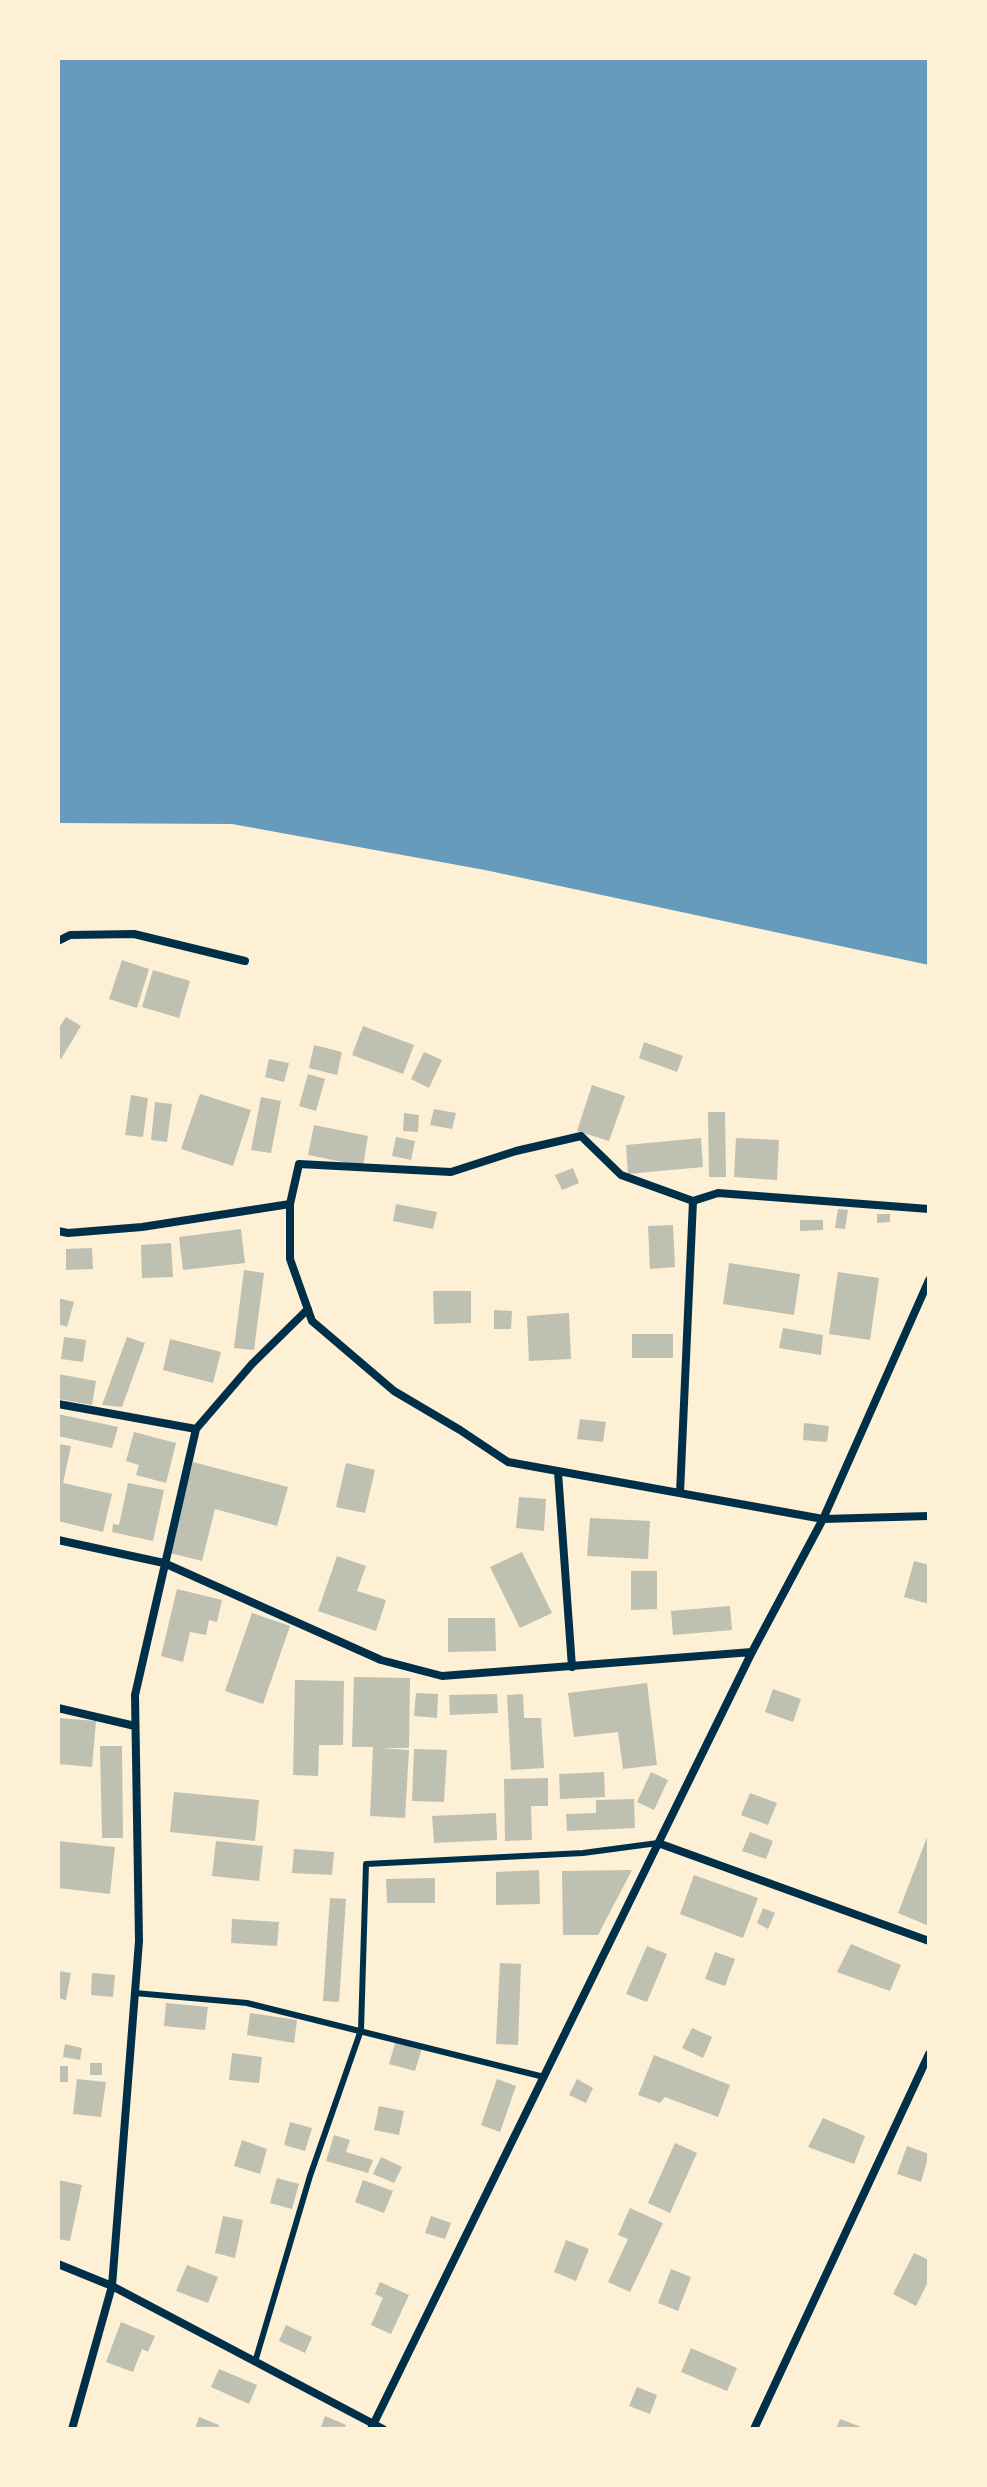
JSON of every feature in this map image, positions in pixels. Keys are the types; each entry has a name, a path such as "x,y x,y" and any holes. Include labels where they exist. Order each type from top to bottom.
{"street":[{"path":"58,941 70,935 134,934 245,961"},
{"path":"929,1209 718,1193 693,1201 621,1175 581,1136 516,1151 451,1172 299,1164 290,1204 290,1259 312,1321 394,1391 508,1462 823,1519 929,1516"},
{"path":"680,1493 693,1201"},
{"path":"58,1231 68,1233 142,1227 290,1204"},
{"path":"58,2264 112,2286 376,2428 658,1843 752,1652 823,1519 929,1280"},
{"path":"72,2429 112,2286 139,1941 135,1695 196,1429 252,1364 308,1309"},
{"path":"58,1404 196,1429"},
{"path":"558,1472 572,1667"},
{"path":"58,1540 164,1563 381,1660 442,1676 752,1652"},
{"path":"58,1708 135,1726"},
{"path":"658,1843 929,1941"},
{"path":"754,2429 929,2054"}],"lane":[{"path":"255,2362 310,2176 361,2030 366,1864 583,1853 658,1843"},
{"path":"135,1993 247,2003 544,2077"}],"water":[{"path":"58,58 929,58 929,965 485,870 232,824 58,823"}],"building":[{"path":"122,960 149,969 137,1008 109,999"},
{"path":"153,970 190,981 179,1018 142,1007"},
{"path":"66,1017 81,1026 61,1059 58,1058 58,1029"},
{"path":"363,1026 414,1045 403,1074 352,1055"},
{"path":"644,1042 683,1056 677,1072 639,1058"},
{"path":"314,1045 342,1052 337,1075 309,1068"},
{"path":"424,1052 442,1060 429,1088 411,1079"},
{"path":"269,1059 289,1063 284,1082 265,1077"},
{"path":"308,1074 325,1079 316,1111 299,1106"},
{"path":"592,1085 625,1096 609,1141 577,1131"},
{"path":"200,1094 251,1110 233,1166 181,1149"},
{"path":"131,1095 148,1098 143,1137 125,1135"},
{"path":"261,1097 281,1101 271,1153 251,1150"},
{"path":"155,1102 172,1104 167,1142 151,1140"},
{"path":"434,1109 456,1113 452,1129 430,1125"},
{"path":"708,1112 725,1112 726,1177 709,1177"},
{"path":"404,1113 419,1115 418,1132 403,1131"},
{"path":"314,1125 368,1136 363,1166 308,1155"},
{"path":"396,1137 415,1141 411,1160 392,1156"},
{"path":"701,1138 703,1167 628,1174 626,1145"},
{"path":"736,1138 779,1140 777,1180 734,1177"},
{"path":"573,1168 579,1183 562,1190 555,1175"},
{"path":"396,1204 437,1212 433,1229 393,1221"},
{"path":"838,1209 848,1210 845,1229 835,1228"},
{"path":"877,1214 890,1214 890,1222 877,1223"},
{"path":"800,1220 823,1220 823,1230 800,1231"},
{"path":"673,1225 675,1267 650,1269 648,1226"},
{"path":"241,1229 245,1263 183,1270 179,1237"},
{"path":"171,1243 173,1277 142,1278 141,1245"},
{"path":"92,1248 93,1269 66,1270 66,1249"},
{"path":"729,1263 800,1274 794,1315 723,1304"},
{"path":"244,1270 264,1273 254,1350 234,1348"},
{"path":"838,1272 879,1278 870,1340 829,1334"},
{"path":"433,1291 471,1291 471,1323 434,1324"},
{"path":"58,1298 74,1302 67,1327 58,1324"},
{"path":"494,1310 512,1311 511,1329 494,1329"},
{"path":"569,1313 571,1359 529,1361 527,1316"},
{"path":"783,1328 823,1335 821,1355 779,1348"},
{"path":"632,1334 673,1334 673,1358 632,1358"},
{"path":"64,1337 86,1340 83,1362 61,1359"},
{"path":"127,1337 145,1343 122,1407 102,1405"},
{"path":"170,1339 221,1352 213,1383 163,1370"},
{"path":"58,1374 96,1381 92,1405 58,1399"},
{"path":"58,1414 118,1427 112,1448 58,1436"},
{"path":"580,1419 606,1422 603,1442 577,1439"},
{"path":"804,1423 829,1426 827,1442 803,1440"},
{"path":"134,1432 176,1443 166,1483 136,1475 139,1465 126,1461"},
{"path":"58,1444 71,1446 63,1483 112,1494 103,1532 58,1521"},
{"path":"193,1462 288,1487 277,1526 215,1509 202,1561 170,1553"},
{"path":"346,1463 375,1470 365,1513 336,1507"},
{"path":"128,1483 164,1490 153,1541 112,1532 113,1524 119,1525"},
{"path":"519,1497 546,1499 544,1531 516,1528"},
{"path":"590,1518 650,1521 648,1559 587,1556"},
{"path":"522,1552 552,1613 520,1628 490,1567"},
{"path":"337,1556 366,1566 357,1591 386,1600 376,1631 318,1611"},
{"path":"914,1561 929,1565 929,1604 904,1597"},
{"path":"631,1571 657,1571 657,1609 631,1610"},
{"path":"177,1589 222,1600 217,1622 209,1620 206,1635 190,1632 183,1662 161,1656"},
{"path":"730,1606 732,1630 673,1635 671,1611"},
{"path":"252,1613 290,1626 263,1704 225,1691"},
{"path":"448,1618 495,1618 496,1651 448,1652"},
{"path":"354,1677 410,1678 409,1748 379,1748 409,1750 405,1818 370,1816 373,1747 352,1747"},
{"path":"295,1680 344,1681 343,1745 319,1745 318,1776 293,1775"},
{"path":"647,1683 657,1765 623,1769 618,1732 574,1737 568,1693"},
{"path":"773,1689 801,1699 793,1722 765,1712"},
{"path":"416,1693 438,1694 437,1718 414,1716"},
{"path":"497,1694 498,1713 450,1715 449,1695"},
{"path":"523,1694 524,1718 541,1718 544,1768 511,1770 507,1695"},
{"path":"58,1718 96,1721 92,1767 58,1764"},
{"path":"100,1746 122,1746 123,1838 102,1838"},
{"path":"414,1749 447,1750 444,1802 412,1801"},
{"path":"604,1772 605,1797 560,1799 559,1774"},
{"path":"651,1772 668,1780 654,1810 637,1802"},
{"path":"548,1778 548,1806 531,1806 532,1840 505,1841 504,1779"},
{"path":"174,1792 259,1800 255,1841 170,1832"},
{"path":"750,1793 777,1803 768,1825 741,1815"},
{"path":"634,1799 635,1828 567,1831 566,1814 596,1813 596,1800"},
{"path":"496,1813 497,1840 434,1843 432,1816"},
{"path":"750,1832 773,1841 766,1859 742,1851"},
{"path":"929,1832 929,1926 898,1913"},
{"path":"58,1841 115,1847 110,1894 58,1888"},
{"path":"216,1841 263,1846 259,1881 212,1876"},
{"path":"294,1849 334,1852 332,1875 292,1873"},
{"path":"539,1870 540,1904 496,1905 496,1872"},
{"path":"632,1870 598,1935 563,1935 562,1871"},
{"path":"694,1875 758,1898 743,1938 680,1914"},
{"path":"435,1878 435,1903 387,1903 386,1879"},
{"path":"330,1898 346,1899 339,2002 323,2001"},
{"path":"763,1908 775,1913 768,1929 757,1923"},
{"path":"232,1919 279,1922 277,1946 231,1943"},
{"path":"851,1944 901,1965 890,1991 837,1972"},
{"path":"647,1946 667,1954 647,2002 626,1994"},
{"path":"715,1952 735,1959 725,1986 705,1979"},
{"path":"500,1963 521,1964 518,2045 496,2044"},
{"path":"58,1971 71,1973 66,2000 58,1998"},
{"path":"92,1973 115,1975 113,1997 91,1995"},
{"path":"166,2003 208,2007 205,2030 164,2026"},
{"path":"250,2013 297,2020 294,2043 247,2035"},
{"path":"692,2028 712,2037 703,2058 682,2048"},
{"path":"396,2040 422,2048 415,2071 389,2064"},
{"path":"65,2044 82,2048 80,2060 63,2057"},
{"path":"232,2053 262,2057 259,2083 229,2080"},
{"path":"654,2055 730,2085 718,2117 665,2097 660,2103 638,2095"},
{"path":"90,2063 102,2063 102,2075 90,2075"},
{"path":"58,2066 68,2066 68,2082 58,2082"},
{"path":"77,2079 106,2082 101,2117 73,2114"},
{"path":"497,2079 516,2086 500,2132 481,2125"},
{"path":"577,2079 593,2088 586,2103 569,2095"},
{"path":"379,2106 404,2111 399,2135 374,2130"},
{"path":"823,2118 865,2136 854,2164 808,2147"},
{"path":"290,2122 312,2128 305,2151 284,2145"},
{"path":"334,2135 350,2140 346,2152 373,2160 368,2173 326,2161"},
{"path":"242,2140 267,2149 260,2174 234,2166"},
{"path":"675,2143 697,2153 670,2213 648,2203"},
{"path":"907,2146 929,2154 921,2182 897,2174"},
{"path":"381,2157 402,2167 394,2183 373,2174"},
{"path":"277,2178 299,2184 292,2209 270,2203"},
{"path":"58,2180 82,2185 70,2241 58,2239"},
{"path":"363,2180 393,2191 384,2213 355,2202"},
{"path":"630,2208 663,2223 630,2292 608,2282 628,2239 618,2235"},
{"path":"223,2216 243,2220 235,2258 215,2253"},
{"path":"431,2216 451,2223 445,2239 425,2233"},
{"path":"566,2240 589,2249 576,2281 554,2272"},
{"path":"914,2253 929,2260 929,2280 916,2306 893,2294"},
{"path":"187,2265 218,2277 208,2303 176,2291"},
{"path":"671,2269 691,2277 678,2311 658,2303"},
{"path":"380,2282 409,2295 391,2334 371,2325 383,2298 375,2294"},
{"path":"121,2322 155,2336 148,2352 142,2349 133,2372 106,2362"},
{"path":"286,2325 312,2337 305,2353 279,2341"},
{"path":"691,2348 737,2368 727,2391 681,2372"},
{"path":"219,2369 257,2385 249,2404 211,2387"},
{"path":"637,2387 657,2395 650,2414 629,2406"},
{"path":"325,2416 346,2425 344,2429 320,2429"},
{"path":"199,2417 219,2425 218,2429 195,2429"},
{"path":"840,2419 867,2429 836,2429"}]}
